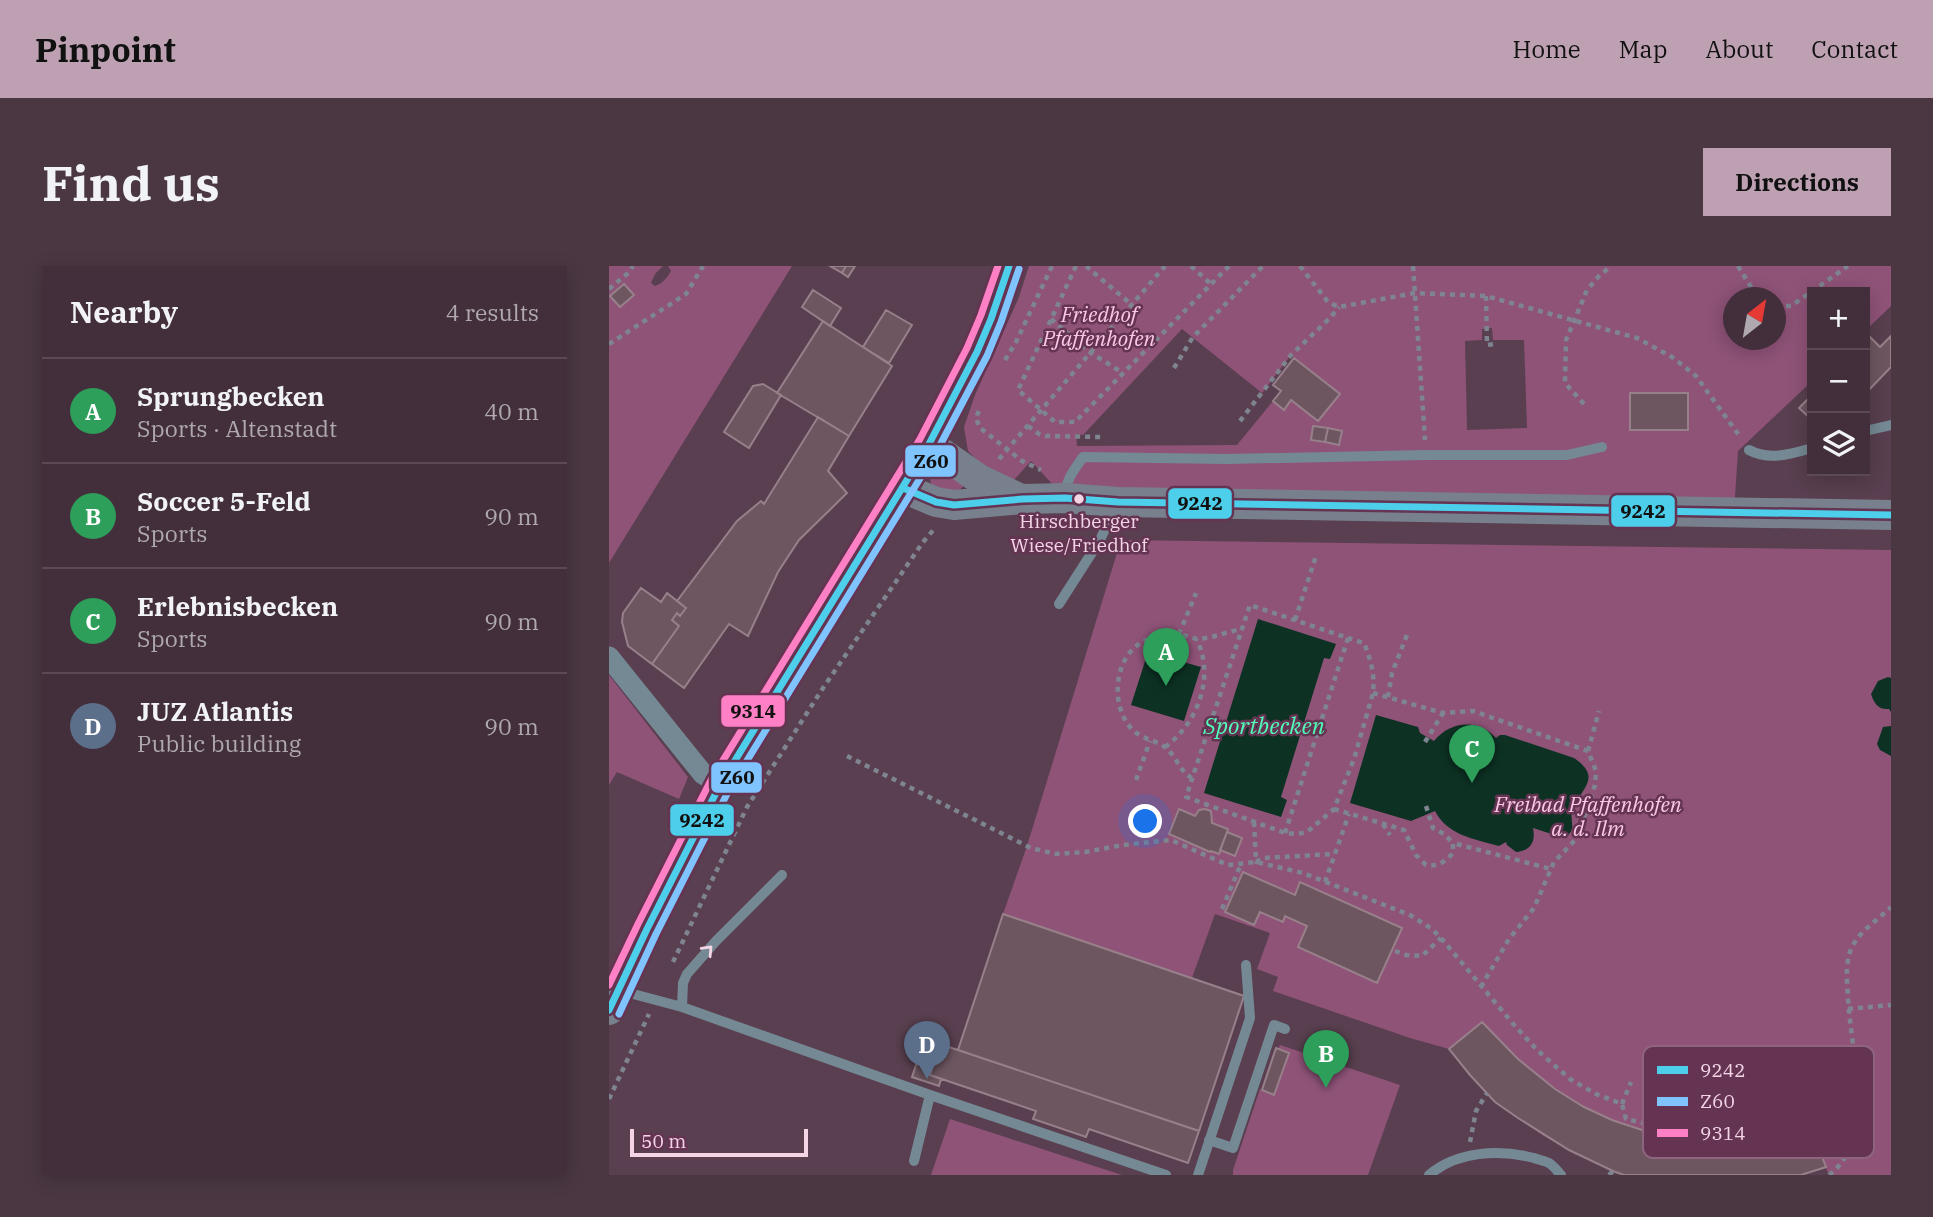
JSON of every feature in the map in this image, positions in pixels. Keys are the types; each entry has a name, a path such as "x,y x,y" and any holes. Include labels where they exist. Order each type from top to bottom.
{"street":[{"path":"613,1000 720,785 929,444 977,352 1009,266"},
{"path":"929,444 979,479 1023,499"},
{"path":"903,488 936,502 954,505 1023,499 1066,489 1118,502 1891,515"},
{"path":"609,657 703,774 720,785"}],"lane":[{"path":"1870,429 1891,425"},
{"path":"1066,489 1083,457 1227,459 1567,455 1602,447"},
{"path":"1749,450 1758,455 1771,456 1807,449"},
{"path":"1059,604 1100,540 1118,502"},
{"path":"682,1007 683,983 687,974 782,875"},
{"path":"1198,1175 1250,1018 1246,965"},
{"path":"613,1000 655,999 682,1007 1166,1175"},
{"path":"1209,1140 1233,1148 1275,1025 1285,1029"},
{"path":"914,1161 930,1095"},
{"path":"1429,1175 1445,1164 1467,1156 1497,1153 1545,1161 1561,1175"}],"path":[{"path":"609,289 633,266"},
{"path":"609,344 686,294 703,266"},
{"path":"1003,363 1016,342 1052,266"},
{"path":"1076,266 1018,390 1055,422 1075,422 1229,266"},
{"path":"1086,266 1132,305"},
{"path":"979,479 1165,266"},
{"path":"1191,266 1210,284"},
{"path":"1174,368 1193,337 1263,266"},
{"path":"1300,266 1328,302 1339,307 1415,293 1486,296 1637,338 1672,357 1696,376 1749,450"},
{"path":"1413,266 1426,455"},
{"path":"1584,404 1565,383 1566,340 1587,290 1598,276 1611,266"},
{"path":"1738,266 1751,287"},
{"path":"1786,306 1791,306 1848,266"},
{"path":"1486,296 1487,345 1495,344"},
{"path":"1240,421 1290,355 1336,313 1339,307"},
{"path":"1051,319 1091,353 1123,373"},
{"path":"981,405 976,417 979,427 1022,461 1066,489"},
{"path":"1028,426 1046,436 1102,437"},
{"path":"609,1099 747,807 899,576 954,505"},
{"path":"1295,620 1316,556"},
{"path":"1178,634 1196,593"},
{"path":"1249,605 1295,620 1364,643 1373,666 1373,693 1354,759 1334,809 1307,832 1297,834 1285,833 1186,796 1249,605"},
{"path":"1192,778 1186,775 1177,759 1165,747 1134,731 1125,720 1119,708 1118,696 1122,667 1140,643 1163,635 1178,634 1197,639 1242,629"},
{"path":"1388,697 1392,673 1407,635"},
{"path":"1285,833 1348,638"},
{"path":"1165,747 1191,720 1201,695 1205,660 1197,639"},
{"path":"1373,693 1443,713 1473,711 1588,751"},
{"path":"1482,985 1509,939 1534,908 1559,856 1577,838 1595,785 1596,771 1588,751 1599,711"},
{"path":"1425,742 1443,713"},
{"path":"1136,780 1150,741"},
{"path":"847,756 1029,847 1056,854 1171,840 1228,865 1256,862 1303,873 1410,915 1441,938 1537,1051 1562,1072 1596,1094 1622,1104"},
{"path":"1426,806 1433,828 1453,843 1551,869"},
{"path":"1334,809 1404,830 1416,855 1426,865 1439,865 1444,862 1453,853 1453,843"},
{"path":"1325,882 1349,814"},
{"path":"1254,822 1256,862"},
{"path":"1383,824 1391,835"},
{"path":"1256,862 1262,858 1334,854"},
{"path":"1221,909 1241,864"},
{"path":"1852,1046 1846,970 1852,947 1865,929 1891,907"},
{"path":"1395,951 1422,956 1441,938"},
{"path":"1849,1009 1891,1005"},
{"path":"1631,1082 1622,1104 1625,1122 1643,1125"},
{"path":"1467,1156 1475,1111 1487,1093"},
{"path":"1829,1175 1844,1158"}],"green space":[{"path":"609,266 663,266 651,283 655,286 663,282 671,271 668,266 792,266 609,563","holes":["624,284 634,295 620,307 610,295"]},
{"name":"Friedhof Pfaffenhofen","path":"1029,266 1891,266 1891,306 1870,326 1870,287 1807,287 1807,386 1738,451 1734,512 1065,498 1031,461 1014,480 980,463 968,451 964,427 975,395 1019,297","holes":["1492,328 1493,340 1524,340 1527,428 1467,430 1465,341 1482,340 1482,329","1182,329 1262,393 1291,355 1339,394 1318,421 1291,400 1284,410 1273,401 1237,445 1077,446 1076,434 1083,435","1313,426 1341,431 1339,444"]},
{"path":"935,475 967,483 956,493 949,493 931,484 930,479"},
{"name":"Freibad Pfaffenhofen a. d. Ilm","path":"1121,540 1891,550 1891,1175 1829,1175 1826,1168 1801,1175 1624,1175 1544,1136 1495,1102 1449,1049 1273,991 1278,977 1257,969 1270,933 1215,914 1192,978 1003,914 1027,846"},
{"path":"609,675 688,777 679,799 617,772 609,785"},
{"path":"1280,1045 1400,1085 1368,1175 1233,1175 1260,1089 1274,1094 1288,1053 1278,1049"},
{"path":"950,1119 1122,1175 931,1175"}],"water":[{"name":"Sportbecken","path":"1258,619 1336,644 1330,659 1324,658 1281,797 1287,800 1281,817 1204,793"},
{"path":"1148,652 1201,667 1184,721 1131,705"},
{"path":"1891,678 1891,712 1877,705 1871,694 1878,681"},
{"path":"1376,715 1418,727 1420,733 1434,741 1448,729 1464,724 1473,725 1481,727 1496,738 1505,735 1574,758 1583,765 1589,777 1573,809 1571,831 1564,838 1533,828 1534,838 1531,845 1516,852 1506,842 1499,846 1454,831 1435,811 1411,821 1350,803"},
{"path":"1891,726 1891,756 1880,750 1877,744 1883,727"}],"building":[{"path":"830,266 846,266 842,273"},
{"path":"846,266 855,266 848,277 842,273"},
{"path":"624,284 634,295 620,307 610,296"},
{"path":"813,290 841,308 830,326 802,307"},
{"path":"886,310 912,325 889,363 863,347"},
{"path":"823,321 892,366 849,436 777,393"},
{"path":"1891,336 1891,367 1870,389 1870,337 1880,347"},
{"path":"1294,358 1340,394 1318,421 1291,400 1284,410 1273,401 1281,391 1273,385"},
{"path":"763,384 781,395 749,448 724,432 753,386"},
{"path":"1630,393 1688,393 1688,430 1630,430"},
{"path":"1807,400 1807,415 1799,408"},
{"path":"818,417 849,436 828,471 847,493 799,540 778,572 748,636 729,624 684,688 652,664 679,626 672,620 677,613 680,616 686,608 677,601 737,521 761,501 764,504"},
{"path":"1313,426 1328,428 1325,442 1311,440"},
{"path":"1328,428 1342,431 1339,445 1325,442"},
{"path":"641,588 661,602 667,593 686,608 680,616 677,613 672,620 679,626 652,664 628,646 622,622 623,613"},
{"path":"1179,809 1195,816 1199,810 1211,811 1212,823 1228,829 1219,854 1169,834"},
{"path":"1227,832 1242,838 1235,856 1220,850"},
{"path":"1243,872 1295,895 1300,882 1402,928 1377,983 1298,947 1307,926 1285,916 1283,922 1260,912 1254,925 1225,912"},
{"path":"1003,914 1244,996 1199,1131 958,1050"},
{"path":"1482,1022 1518,1059 1555,1089 1584,1107 1643,1130 1643,1158 1823,1158 1826,1167 1801,1175 1624,1175 1569,1150 1495,1102 1449,1049"},
{"path":"940,1044 1199,1131 1188,1163 1089,1129 1086,1137 1033,1119 1036,1111 930,1075"},
{"path":"1276,1048 1289,1053 1274,1095 1262,1090"},
{"path":"920,1053 935,1059 930,1075 941,1079 939,1086 912,1077"}],"transit line":[{"name":"9314","path":"609,985 711,780 920,439 967,348 998,266"},
{"name":"9242","path":"609,1010 720,785 929,444 977,352 1009,266"},
{"name":"Z60","path":"619,1014 729,790 938,449 987,356 1019,269"},
{"name":"9242","path":"903,488 936,502 954,505 1065,498 1118,502 1891,515"}],"place":[{"name":"Hirschberger Wiese/Friedhof","path":"1079,499"},
{"name":"Sprungbecken","path":"1166,686"},
{"name":"Erlebnisbecken","path":"1472,783"},
{"name":"JUZ Atlantis","path":"927,1079"},
{"name":"Soccer 5-Feld","path":"1326,1088"}]}
